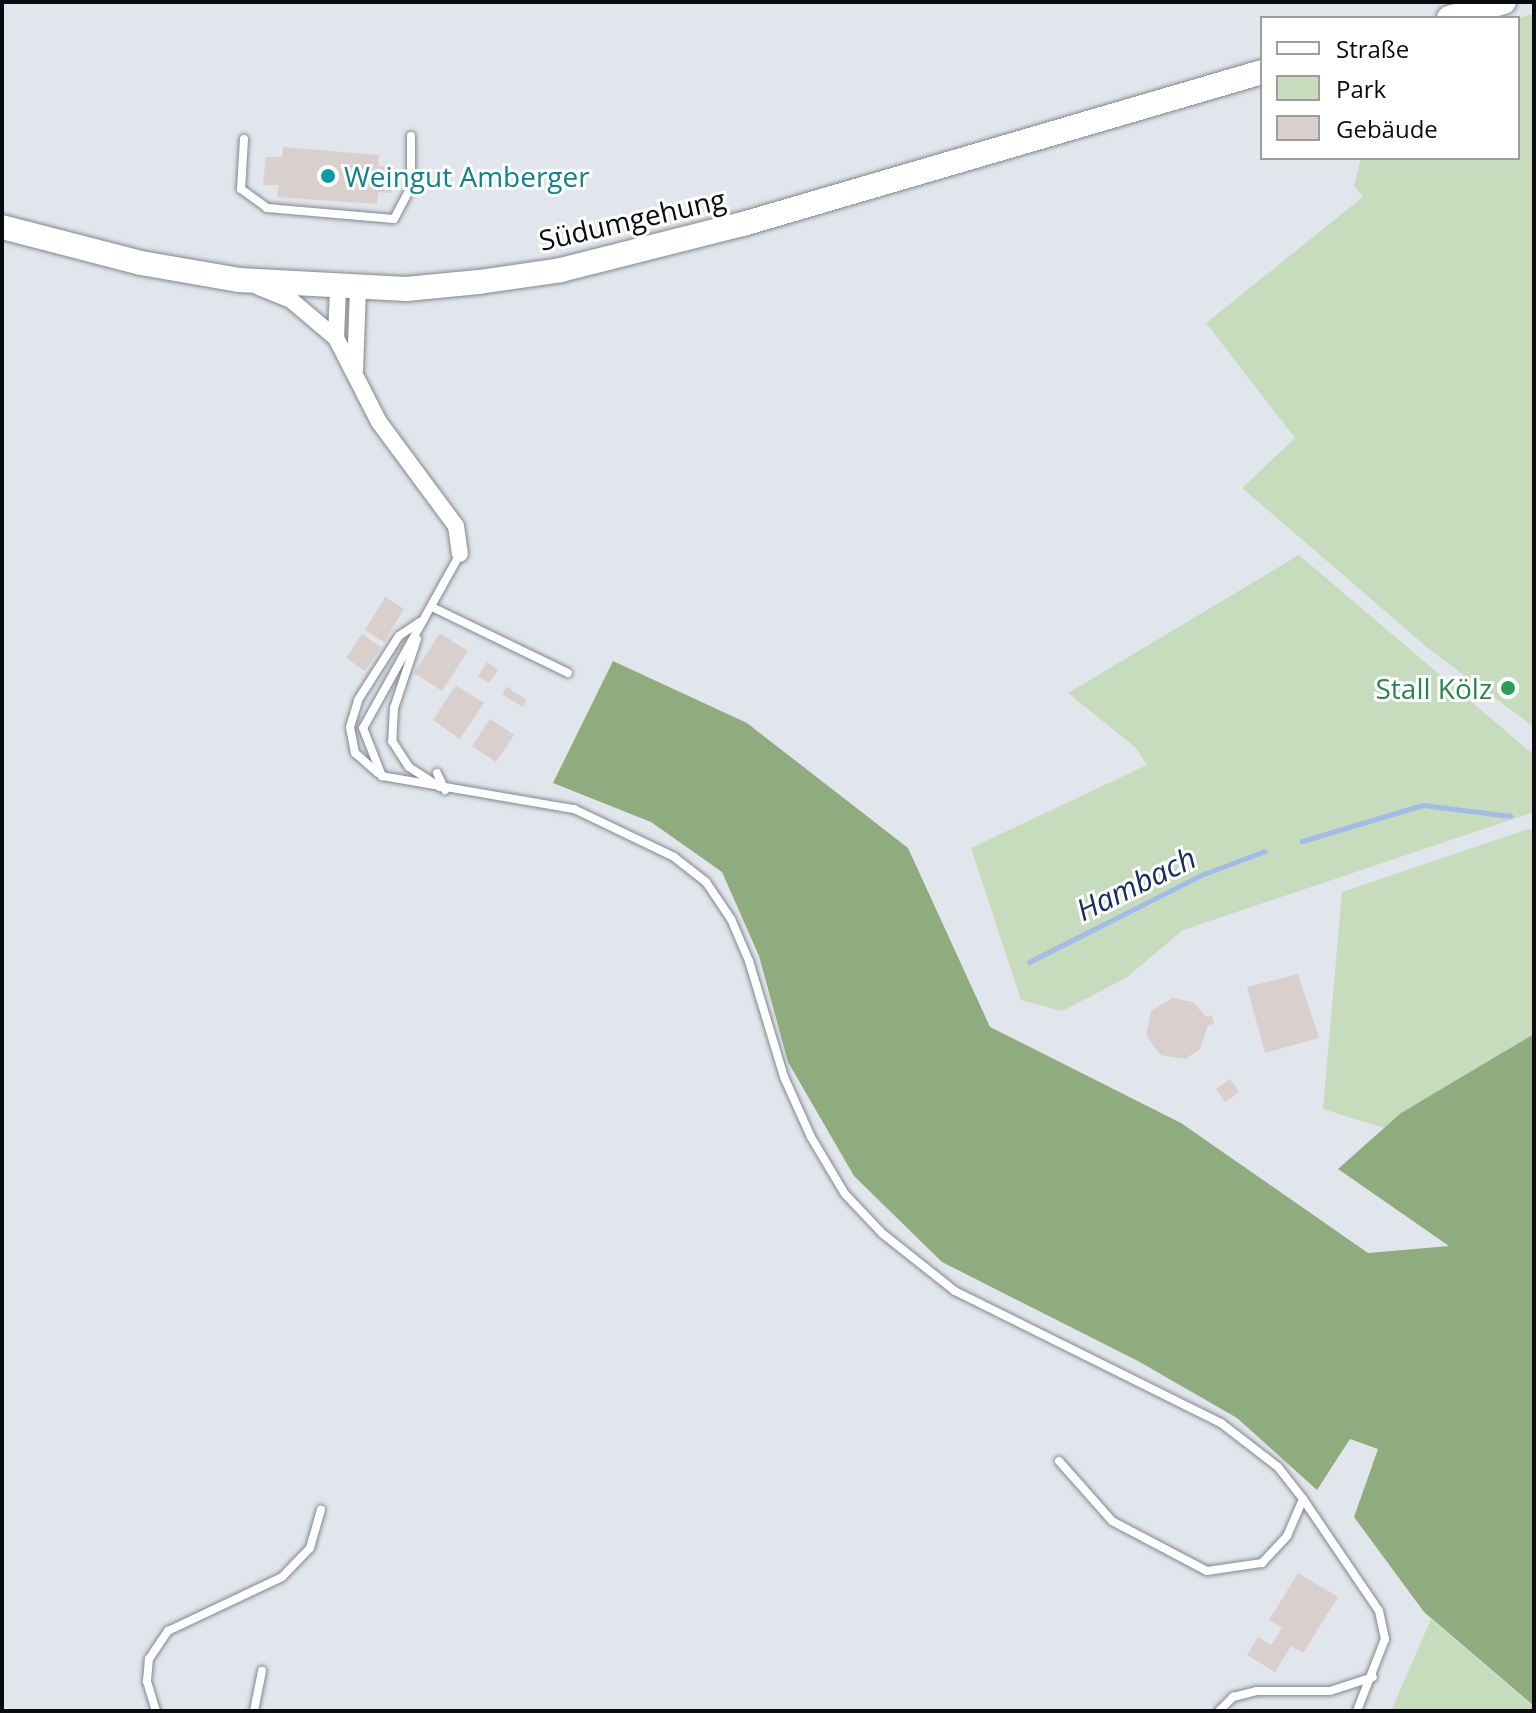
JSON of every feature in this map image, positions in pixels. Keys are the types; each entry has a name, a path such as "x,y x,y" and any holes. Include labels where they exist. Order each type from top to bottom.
{"main road":[{"path":"1456,16 1504,2"},
{"name":"Südumgehung","path":"2,227 141,263 239,280 348,288 430,287 561,270 743,224 1260,73"}],"street":[{"path":"239,280 291,300 336,338 355,381 379,422 442,502 456,526 460,554"},
{"path":"336,338 348,288"},
{"path":"348,288 355,381"}],"lane":[{"path":"244,139 241,189 267,208 394,219 411,187 411,136"},
{"path":"382,776 364,742 363,728 460,554"},
{"path":"432,607 568,673"},
{"path":"424,619 399,636 358,700 350,727 355,753 382,776 445,791 488,789 574,809 674,857 706,882 731,919 749,961 784,1077 811,1137 845,1194 883,1234 955,1291 1221,1423 1278,1467 1379,1611 1385,1639 1373,1677 1357,1711"},
{"path":"424,619 394,708 392,741 409,767 445,791"},
{"path":"437,773 445,791"},
{"path":"1059,1461 1112,1521 1207,1571 1262,1563 1287,1536 1303,1499"},
{"path":"156,1711 147,1681 149,1659 168,1631 282,1577 310,1548 321,1510"},
{"path":"254,1711 262,1671"},
{"path":"1219,1711 1233,1697 1257,1691 1330,1691 1373,1677"}],"green space":[{"path":"1534,14 1534,727 1429,649 1242,488 1295,438 1206,323 1363,197 1354,186 1360,160 1520,160 1520,18"},
{"path":"1299,555 1534,755 1534,812 1183,930 1126,978 1062,1011 1021,1000 971,848 1147,765 1135,747 1068,693"},
{"path":"613,661 747,723 908,848 990,1027 1181,1123 1368,1253 1449,1246 1338,1169 1401,1113 1534,1034 1534,1706 1424,1612 1354,1517 1378,1449 1350,1439 1317,1490 1237,1418 1138,1361 942,1262 854,1176 788,1062 759,956 722,872 651,822 553,783"},
{"path":"1528,829 1534,830 1534,1034 1384,1128 1323,1109 1342,892"},
{"path":"1431,1619 1534,1707 1534,1711 1391,1711"}],"building":[{"name":"Weingut Amberger","path":"283,147 379,155 378,166 393,168 392,193 378,192 377,204 277,197 279,185 263,185 266,157 282,157"},
{"path":"385,597 404,609 384,642 365,630"},
{"path":"440,633 468,651 442,691 414,673"},
{"path":"362,634 381,647 365,671 346,658"},
{"path":"487,662 498,670 489,683 478,676"},
{"path":"456,685 484,703 460,739 433,720"},
{"path":"507,687 527,700 523,707 502,694"},
{"path":"490,719 514,735 496,762 472,746"},
{"path":"1298,974 1319,1038 1265,1053 1247,987"},
{"path":"1172,998 1193,1002 1206,1017 1212,1015 1214,1024 1208,1025 1200,1049 1185,1059 1160,1055 1146,1035 1151,1011"},
{"path":"1230,1079 1239,1092 1225,1102 1216,1089"},
{"path":"1298,1573 1338,1597 1303,1653 1291,1646 1275,1672 1247,1655 1258,1637 1271,1645 1282,1628 1269,1620"}],"waterway":[{"name":"Hambach","path":"1302,841 1423,805 1510,816"},
{"name":"Hambach","path":"1029,962 1201,875 1265,851"}],"place":[{"name":"Weingut Amberger","path":"328,176"},
{"name":"Stall Kölz","path":"1508,688"}]}
